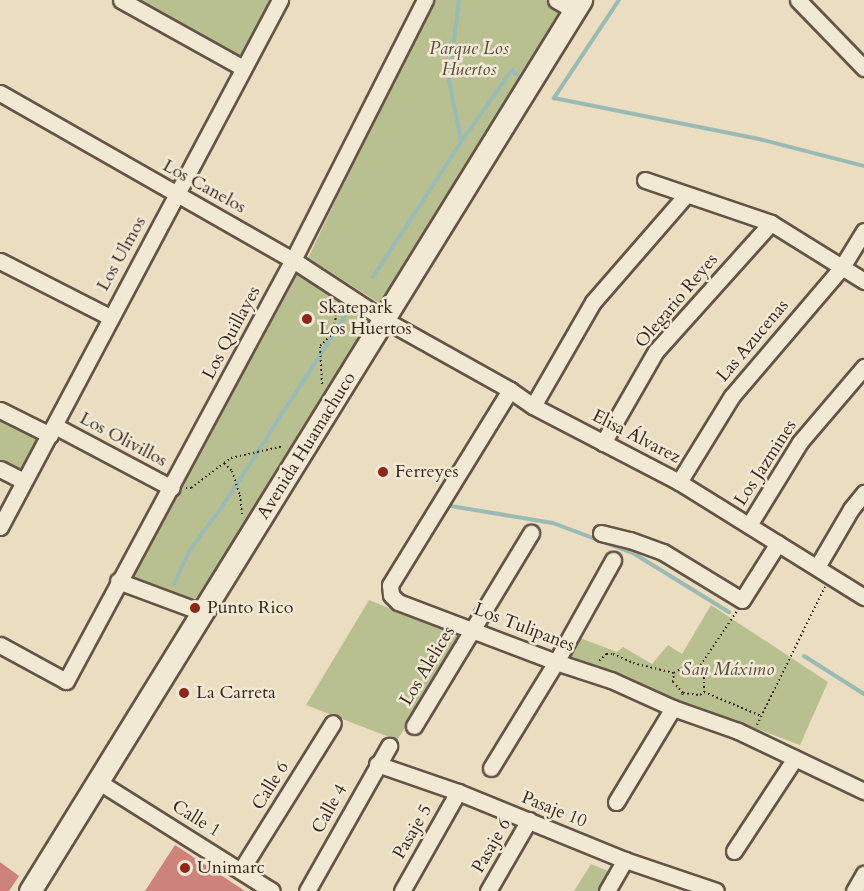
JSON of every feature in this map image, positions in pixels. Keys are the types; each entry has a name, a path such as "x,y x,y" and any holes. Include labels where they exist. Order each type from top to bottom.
{"main road":[{"name":"Avenida Huamachuco","path":"30,891 385,320 570,3"}],"street":[{"path":"121,0 243,68"},
{"name":"Los Ulmos","path":"0,527 280,0"},
{"name":"Los Quillayes","path":"0,645 66,681 293,260 425,0"},
{"path":"798,0 864,68"},
{"name":"Los Canelos","path":"0,93 293,260 385,320"},
{"path":"645,180 685,196 771,223 864,280"},
{"path":"533,406 593,302 685,196"},
{"name":"Olegario Reyes","path":"603,443 656,351 771,223"},
{"name":"Las Azucenas","path":"679,482 732,396 842,267 864,231"},
{"path":"0,261 110,317"},
{"name":"Elisa Álvarez","path":"385,320 510,390 533,406 679,482 864,597"},
{"name":"Los Jazmines","path":"749,525 800,442 864,367"},
{"name":"Los Tulipanes","path":"510,390 390,585 391,595 398,602 591,674 751,738 864,791"},
{"name":"Los Olivillos","path":"0,410 52,430 172,488"},
{"path":"0,469 24,481"},
{"path":"817,567 863,497"},
{"name":"Los Alelices","path":"414,726 531,533"},
{"path":"601,533 630,540 663,552 742,600 778,543"},
{"path":"491,768 556,662 613,560"},
{"path":"118,581 204,613"},
{"path":"616,802 673,708"},
{"name":"Calle 6","path":"241,870 333,723"},
{"name":"Calle 4","path":"307,891 389,746"},
{"path":"734,851 795,758"},
{"name":"Pasaje 10","path":"377,764 458,792 697,887 716,891"},
{"name":"Calle 1","path":"99,782 272,891"},
{"name":"Pasaje 5","path":"402,891 458,792"},
{"name":"Pasaje 6","path":"488,891 529,820"},
{"path":"607,891 625,860"},
{"path":"854,891 864,874"}],"path":[{"path":"322,389 320,346 333,333 336,316 329,301"},
{"path":"172,488 191,488 224,463 246,454 278,448"},
{"path":"224,463 232,471 240,495"},
{"path":"751,738 831,576"},
{"path":"698,669 737,612 742,600"},
{"path":"591,674 602,656 613,654 633,663 674,674"},
{"path":"674,674 682,668 698,669 704,677 704,692"},
{"path":"674,674 675,687 683,693 700,695 704,692"},
{"path":"704,692 761,716"},
{"path":"673,708 683,693"}],"green space":[{"path":"135,0 272,0 240,59"},
{"name":"Parque Los Huertos","path":"432,0 545,0 570,15 379,303 308,258"},
{"path":"297,266 374,317 201,610 128,585"},
{"path":"0,417 41,437 21,473 0,462"},
{"path":"369,600 464,638 397,740 306,705"},
{"name":"San Máximo","path":"711,605 828,682 800,745 569,659 580,638 617,652 623,647 652,664 668,645 682,654"},
{"path":"591,864 613,873 602,891 574,891"}],"building":[{"name":"Unimarc","path":"175,845 245,891 145,891"},
{"path":"0,862 19,876 9,891 0,891"}],"waterway":[{"path":"459,0 449,80 461,141"},
{"path":"619,0 554,98 759,139 864,166"},
{"path":"373,277 461,142 512,70 517,75"},
{"path":"174,584 190,550 224,504 353,304"},
{"path":"445,505 553,523 633,553 729,612"},
{"path":"804,656 864,694"}],"place":[{"name":"Skatepark Los Huertos","path":"307,319"},
{"name":"Ferreyes","path":"383,472"},
{"name":"Punto Rico","path":"195,608"},
{"name":"La Carreta","path":"184,693"},
{"name":"Unimarc","path":"185,868"}]}
